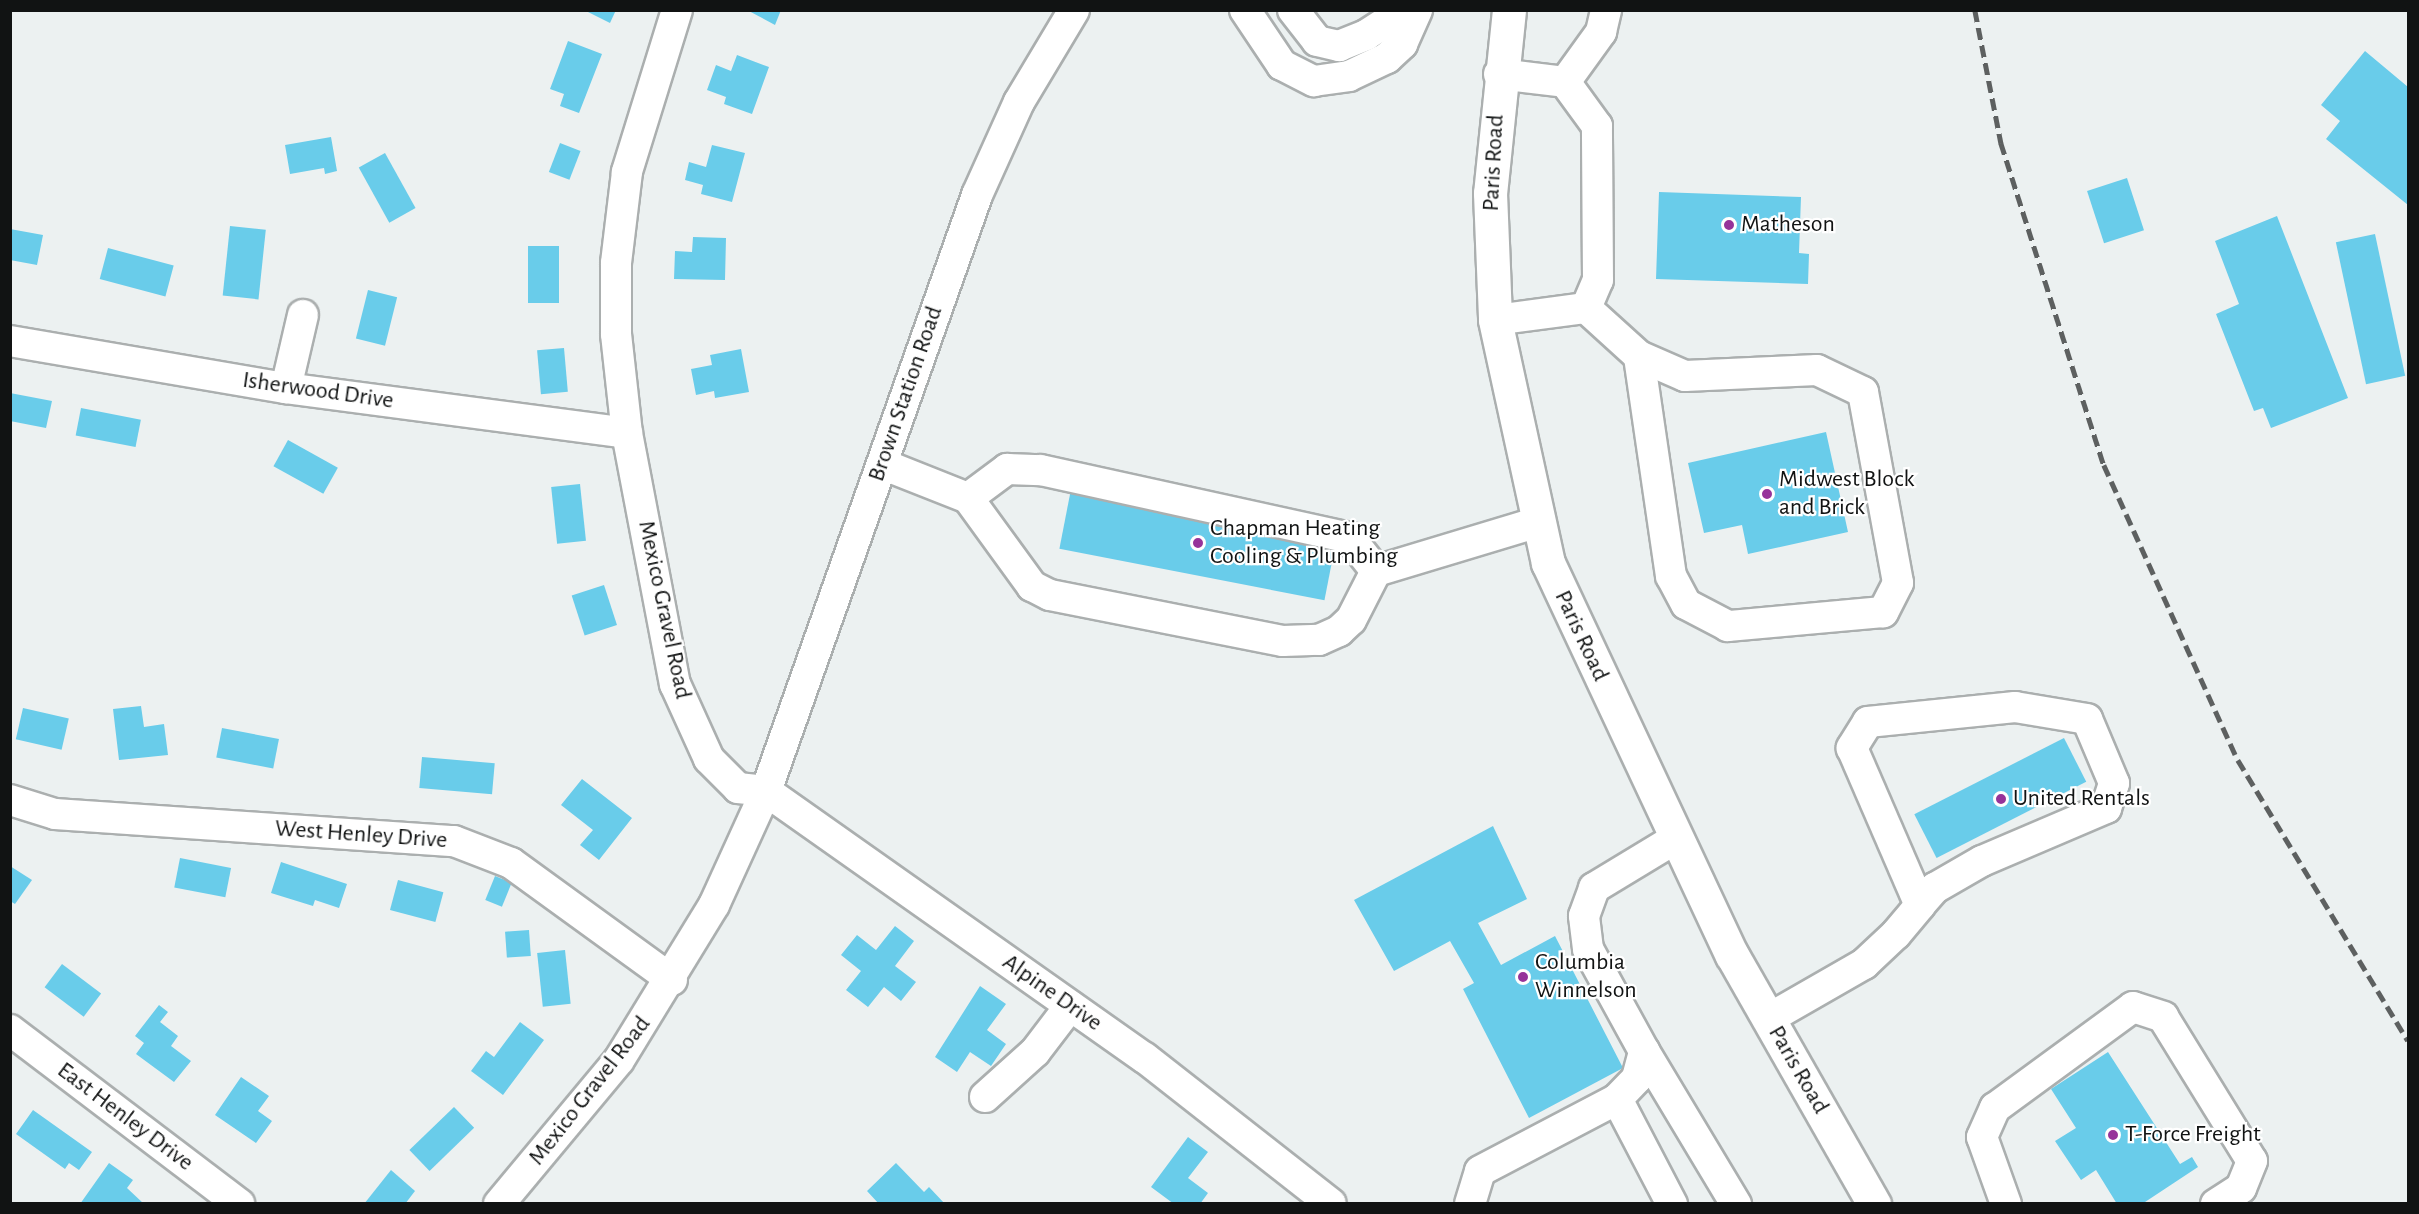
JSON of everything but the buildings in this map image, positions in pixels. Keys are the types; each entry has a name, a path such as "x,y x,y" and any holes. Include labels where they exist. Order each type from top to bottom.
{"main road":[{"name":"Paris Road","path":"1509,10 1499,74 1490,193 1494,320 1548,563 1674,839 1768,1019 1874,1203"}],"street":[{"name":"Mexico Gravel Road","path":"505,1202 619,1060 672,980 714,905 766,791 738,788 709,759 682,702 627,433 616,334 616,263 627,172 678,10"},
{"name":"Brown Station Road","path":"766,791 976,195 1018,102 1074,10"},
{"path":"1245,10 1282,64 1314,81 1350,76 1387,58 1402,44 1417,10"},
{"path":"1293,10 1317,40 1340,46 1366,35 1405,10"},
{"path":"1565,82 1602,32 1606,10"},
{"path":"1499,74 1565,82 1597,126 1598,280 1586,308"},
{"path":"1494,320 1586,308 1639,356 1685,376 1817,370 1863,392 1898,584 1883,612 1728,626 1686,604 1671,576 1639,356"},
{"path":"286,388 303,315"},
{"name":"Isherwood Drive","path":"10,341 286,388 627,433"},
{"path":"882,464 968,498 1032,586 1050,595 1283,641 1319,640 1339,631 1351,620 1376,571 1539,522"},
{"path":"968,498 1007,469 1041,470 1350,538 1376,571"},
{"path":"1768,1019 1864,964 1920,905 1935,888 1982,861 2106,808 2114,783 2087,719 2015,707 1868,722 1852,748 1920,905"},
{"name":"Alpine Drive","path":"766,791 1070,1005 1331,1203"},
{"name":"West Henley Drive","path":"10,801 56,814 454,841 511,863 672,980"},
{"path":"1674,839 1594,888 1584,916 1588,949 1644,1051 1736,1203"},
{"path":"985,1097 1035,1052 1070,1005"},
{"path":"2000,1202 1982,1137 1995,1107 2133,1007 2163,1017 2252,1161 2241,1188 2216,1203"},
{"name":"East Henley Drive","path":"10,1030 239,1203"},
{"path":"1470,1203 1480,1171 1617,1099 1637,1078 1644,1051"},
{"path":"1617,1099 1672,1203"}],"railway":[{"path":"1975,10 2001,143 2104,465 2238,760 2408,1041"}],"place":[{"name":"Matheson","path":"1729,225"},
{"name":"Midwest Block and Brick","path":"1767,494"},
{"name":"Chapman Heating Cooling & Plumbing","path":"1198,543"},
{"name":"United Rentals","path":"2001,799"},
{"name":"Columbia Winnelson","path":"1523,977"},
{"name":"T-Force Freight","path":"2113,1135"}]}
